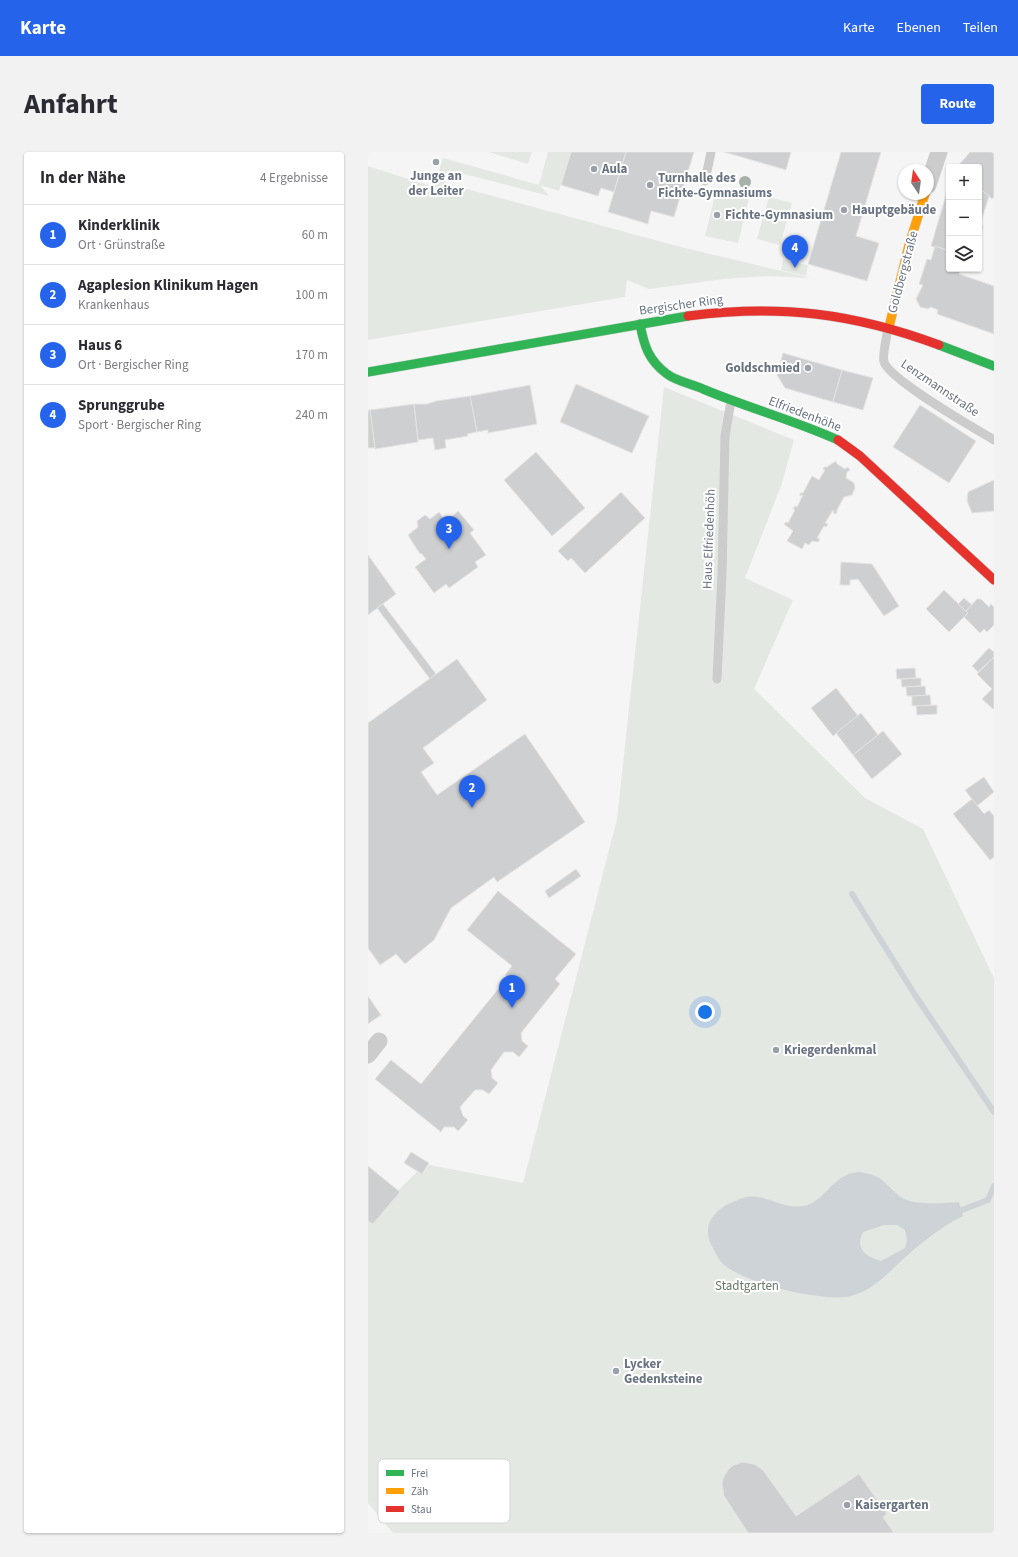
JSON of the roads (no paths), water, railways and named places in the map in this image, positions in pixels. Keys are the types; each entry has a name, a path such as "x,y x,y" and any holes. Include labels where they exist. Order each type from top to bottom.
{"main road":[{"name":"Goldbergstraße","path":"888,327 907,251 923,200"},
{"name":"Bergischer Ring","path":"368,372 640,324 722,312 773,310 827,314 888,327 930,340 994,366"},
{"name":"Elfriedenhöhe","path":"640,324 644,347 652,360 667,374 730,401 816,430 839,440 860,456 994,580"}],"street":[{"path":"934,167 939,152"},
{"path":"368,1055 379,1041"}],"lane":[{"path":"705,181 711,152"},
{"name":"Lenzmannstraße","path":"888,327 884,361 889,369 911,387 994,439"},
{"name":"Haus Elfriedenhöh","path":"716,679 722,574 725,436 730,401"}],"waterway":[{"path":"852,894 915,995 994,1112"},
{"path":"962,1210 988,1200 994,1186"}],"place":[{"name":"Junge an der Leiter","path":"436,162"},
{"name":"Aula","path":"594,169"},
{"name":"Turnhalle des Fichte-Gymnasiums","path":"650,185"},
{"name":"Hauptgebäude","path":"844,210"},
{"name":"Fichte-Gymnasium","path":"717,215"},
{"name":"Sprunggrube","path":"795,268"},
{"name":"Goldschmied","path":"808,368"},
{"name":"Haus 6","path":"449,549"},
{"name":"Agaplesion Klinikum Hagen","path":"472,808"},
{"name":"Kinderklinik","path":"512,1008"},
{"name":"Kriegerdenkmal","path":"776,1050"},
{"name":"Lycker Gedenksteine","path":"616,1371"},
{"name":"Kaisergarten","path":"847,1505"}],"park label":[{"name":"Stadtgarten","path":"747,1286"}]}
